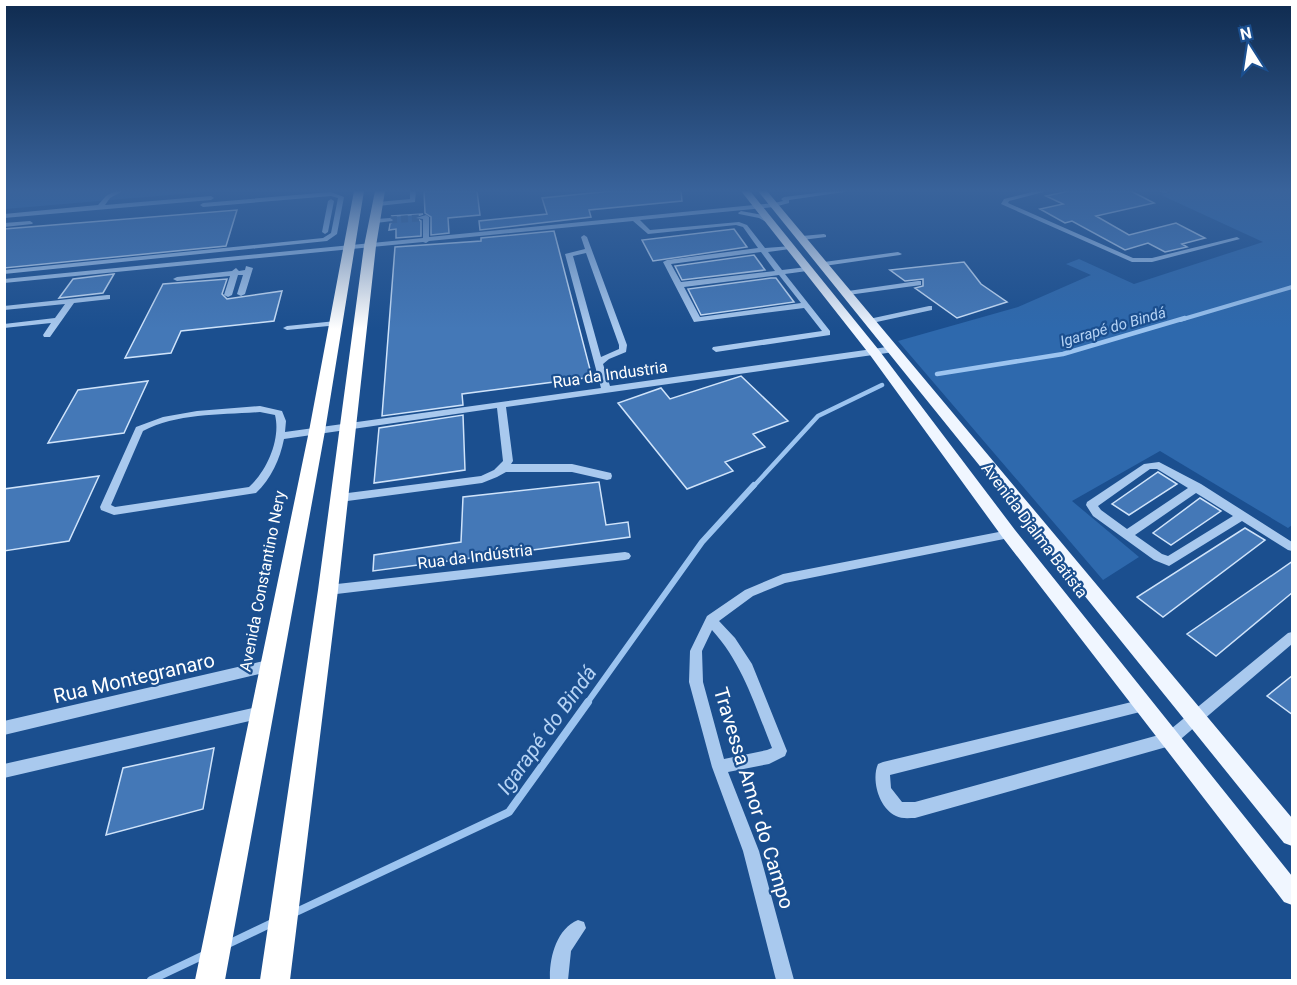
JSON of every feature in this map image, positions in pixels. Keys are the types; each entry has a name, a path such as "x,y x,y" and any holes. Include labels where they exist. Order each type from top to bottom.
{"highway":[{"name":"Avenida Constantino Nery","path":"210,981 317,432 351,237"},
{"path":"275,981 288,871 350,426 372,237"}],"main road":[{"name":"Avenida Djalma Batista","path":"789,237 824,264 872,321 1293,835"},
{"name":"Avenida Djalma Batista","path":"794,237 807,269 874,352 1009,534 1293,894"}],"street":[{"path":"4,272 325,240 330,237"},
{"path":"426,237 426,241"},
{"path":"4,281 466,237"},
{"path":"584,237 623,345 623,351 606,357 599,364"},
{"path":"716,349 826,333 752,237"},
{"path":"806,305 697,320 667,262 764,250 819,237"},
{"path":"1079,237 1132,260 1152,260 1237,239"},
{"path":"589,251 569,254 606,389"},
{"path":"824,264 898,254"},
{"path":"241,294 253,256"},
{"path":"228,295 240,258"},
{"path":"679,285 807,269"},
{"path":"177,279 248,272"},
{"path":"848,293 918,283"},
{"path":"4,308 107,297"},
{"path":"47,335 71,301"},
{"path":"872,321 929,308"},
{"path":"4,326 56,320"},
{"path":"287,328 336,323"},
{"name":"Rua da Industria","path":"281,436 894,349"},
{"path":"501,404 508,461 505,468"},
{"path":"268,409 279,413 281,417 281,436 263,481 252,490 114,511 105,507 139,429 152,422 268,409"},
{"path":"1242,516 1173,560 1158,557 1097,513 1092,508 1092,503 1148,466 1164,467 1293,547"},
{"path":"340,498 482,479 505,468 572,468 607,476"},
{"path":"1128,534 1197,487"},
{"name":"Travessa Amor do Campo","path":"785,981 751,851 719,767 696,682 696,651 711,620 749,593 783,579 1009,534"},
{"name":"Rua da Indústria","path":"328,590 625,556"},
{"path":"711,620 730,642 747,668 780,750 770,757 719,767"},
{"path":"1144,705 883,769 881,782 889,800 899,810 915,810 1170,739 1293,637"},
{"name":"Rua Montegranaro","path":"4,728 272,665"},
{"path":"4,771 262,712"},
{"path":"559,981 560,953 566,940 578,928"}],"shaded area":[{"path":"1252,237 1292,237 1292,525 1288,528 1160,451 1072,501 1139,557 1103,580 898,341 1018,307 1091,275 1066,264 1079,259 1134,284 1263,242"}],"building":[{"path":"4,237 229,237 226,246 4,268"},
{"path":"556,237 592,377 462,394 463,405 382,416 395,247 481,241 481,238"},
{"path":"667,237 740,237 747,247 653,261 642,240"},
{"path":"1101,237 1205,238 1182,244 1187,247 1165,252 1148,243 1125,250"},
{"path":"754,255 765,270 682,280 675,266"},
{"path":"964,262 981,284 1007,302 957,318 915,288 923,286 923,279 905,281 890,270"},
{"path":"114,274 103,293 59,298 73,279"},
{"path":"776,278 794,302 701,315 688,289"},
{"path":"227,279 222,294 227,299 282,291 274,321 181,331 171,353 125,358 163,284"},
{"path":"741,376 788,421 753,434 765,447 725,462 733,471 687,489 618,403 661,388 670,399"},
{"path":"148,381 124,433 48,443 78,390"},
{"path":"463,415 465,470 374,483 379,428"},
{"path":"1158,472 1177,484 1129,515 1112,504"},
{"path":"99,476 69,541 4,551 4,489"},
{"path":"599,482 606,525 628,522 630,537 373,571 374,555 461,542 463,497"},
{"path":"1200,498 1221,511 1171,545 1153,533"},
{"path":"1245,528 1265,540 1163,617 1137,597"},
{"path":"1293,561 1293,592 1216,656 1187,634"},
{"path":"1293,675 1293,715 1267,696"},
{"path":"214,748 203,809 106,835 123,768"}],"waterway":[{"name":"Igarapé do Bindá","path":"1180,320 1292,287"},
{"name":"Igarapé do Bindá","path":"937,374 1063,354 1185,318"},
{"name":"Igarapé do Bindá","path":"753,487 818,416 882,385"},
{"name":"Igarapé do Bindá","path":"587,703 702,542 754,485"},
{"name":"Igarapé do Bindá","path":"294,913 509,812 588,702"},
{"name":"Igarapé do Bindá","path":"226,945 272,923"},
{"name":"Igarapé do Bindá","path":"151,980 204,955"}]}
